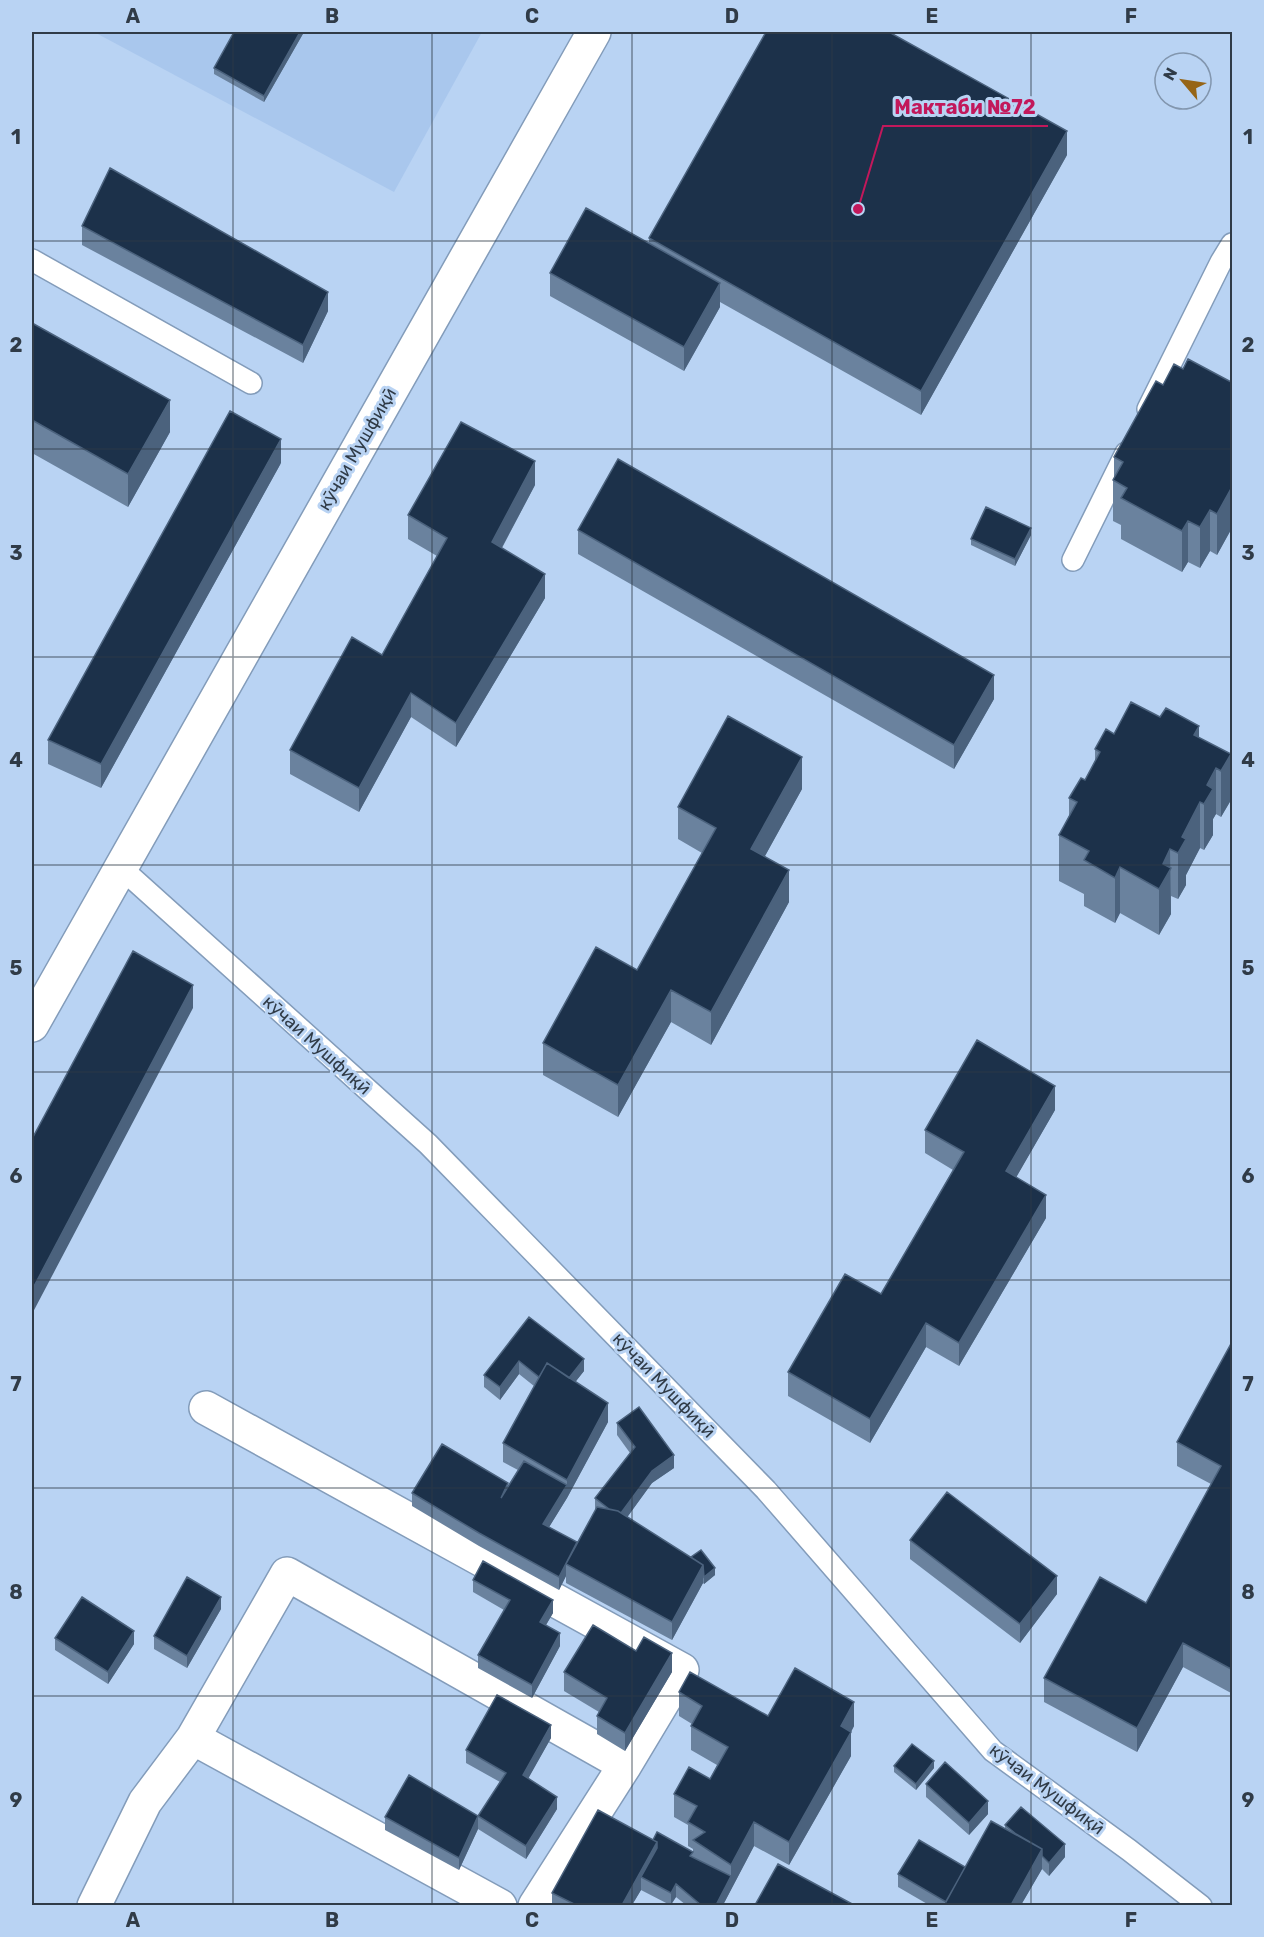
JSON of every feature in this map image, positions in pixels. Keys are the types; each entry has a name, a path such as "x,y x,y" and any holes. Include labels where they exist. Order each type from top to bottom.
{"street":[{"name":"кӯчаи Мушфиқӣ","path":"32,1025 594,32"},
{"path":"206,1408 682,1670 626,1765 535,1905"},
{"path":"93,1905 145,1802 193,1738 287,1574 626,1765"},
{"path":"193,1738 500,1905"}],"lane":[{"path":"1072,560 1221,262 1233,244"},
{"path":"32,260 251,382"},
{"name":"кӯчаи Мушфиқӣ","path":"120,867 428,1144 766,1490 993,1752 1201,1905"}],"shaded area":[{"path":"94,32 482,32 394,192"}],"building":[{"path":"234,32 300,32 264,96 214,68"},
{"path":"766,32 889,32 1067,131 921,391 649,238"},
{"path":"110,168 328,292 303,345 82,226"},
{"path":"586,208 720,283 684,347 550,273"},
{"path":"32,323 170,400 128,474 32,420"},
{"path":"1188,359 1233,383 1233,485 1217,514 1210,510 1200,527 1188,521 1182,531 1121,498 1127,488 1113,480 1123,462 1114,457 1156,381 1163,385 1174,364 1183,369"},
{"path":"230,411 281,439 101,764 48,740"},
{"path":"461,422 535,461 492,542 545,574 456,723 411,693 359,788 290,750 352,637 382,655 447,538 408,515"},
{"path":"618,459 994,675 954,745 578,530"},
{"path":"986,507 1031,528 1015,559 971,539"},
{"path":"1131,702 1160,717 1166,708 1199,726 1194,735 1231,754 1221,771 1216,768 1207,785 1213,789 1204,804 1200,802 1182,837 1186,839 1178,853 1170,849 1163,864 1171,868 1159,889 1120,867 1115,878 1084,860 1089,851 1059,835 1077,802 1069,798 1081,778 1085,780 1100,752 1095,749 1106,729 1114,734"},
{"path":"728,716 802,757 751,849 789,870 711,1012 671,990 618,1085 543,1043 596,947 637,970 716,828 678,807"},
{"path":"133,951 193,985 32,1290 32,1139"},
{"path":"977,1040 1055,1086 1006,1171 1046,1195 959,1343 926,1323 870,1419 788,1372 845,1274 881,1294 964,1152 925,1130"},
{"path":"529,1317 584,1359 569,1378 547,1363 539,1377 519,1361 500,1387 484,1375"},
{"path":"1232,1342 1233,1667 1231,1669 1183,1643 1137,1728 1044,1678 1100,1577 1146,1603 1221,1466 1177,1442"},
{"path":"547,1363 608,1403 567,1480 503,1443"},
{"path":"639,1407 674,1455 652,1471 621,1513 609,1509 595,1498 635,1447 617,1423"},
{"path":"442,1444 508,1483 501,1498 524,1461 567,1485 543,1524 577,1542 559,1577 412,1493"},
{"path":"947,1492 1057,1576 1020,1624 910,1540"},
{"path":"597,1507 618,1511 703,1565 672,1622 566,1564"},
{"path":"701,1550 715,1568 704,1577 703,1565 691,1557"},
{"path":"483,1561 553,1600 540,1622 560,1633 532,1685 478,1655 510,1600 473,1580"},
{"path":"187,1577 221,1597 187,1656 154,1636"},
{"path":"82,1597 134,1631 108,1672 55,1638"},
{"path":"593,1625 636,1651 644,1637 672,1653 625,1733 597,1716 607,1698 564,1672"},
{"path":"795,1668 854,1702 841,1726 851,1732 789,1842 754,1822 731,1865 693,1840 705,1832 688,1822 697,1806 674,1794 689,1767 710,1779 728,1747 691,1726 702,1706 679,1692 690,1672 768,1716"},
{"path":"497,1695 551,1725 523,1775 557,1797 526,1846 478,1816 506,1773 466,1750"},
{"path":"912,1744 934,1761 916,1784 894,1766"},
{"path":"945,1762 988,1801 969,1823 926,1784"},
{"path":"409,1775 478,1816 459,1858 385,1817"},
{"path":"1021,1807 1065,1844 1049,1863 1042,1856 1042,1849 1005,1825"},
{"path":"598,1810 657,1842 622,1905 576,1905 552,1893"},
{"path":"991,1821 1042,1849 1011,1905 944,1905"},
{"path":"657,1832 693,1852 690,1856 731,1876 716,1905 701,1905 676,1884 671,1893 641,1877 657,1848 657,1842 653,1840"},
{"path":"919,1840 965,1867 946,1902 898,1874"},
{"path":"778,1864 854,1905 755,1905"}],"place":[{"name":"Мактаби №72","path":"858,209"}]}
